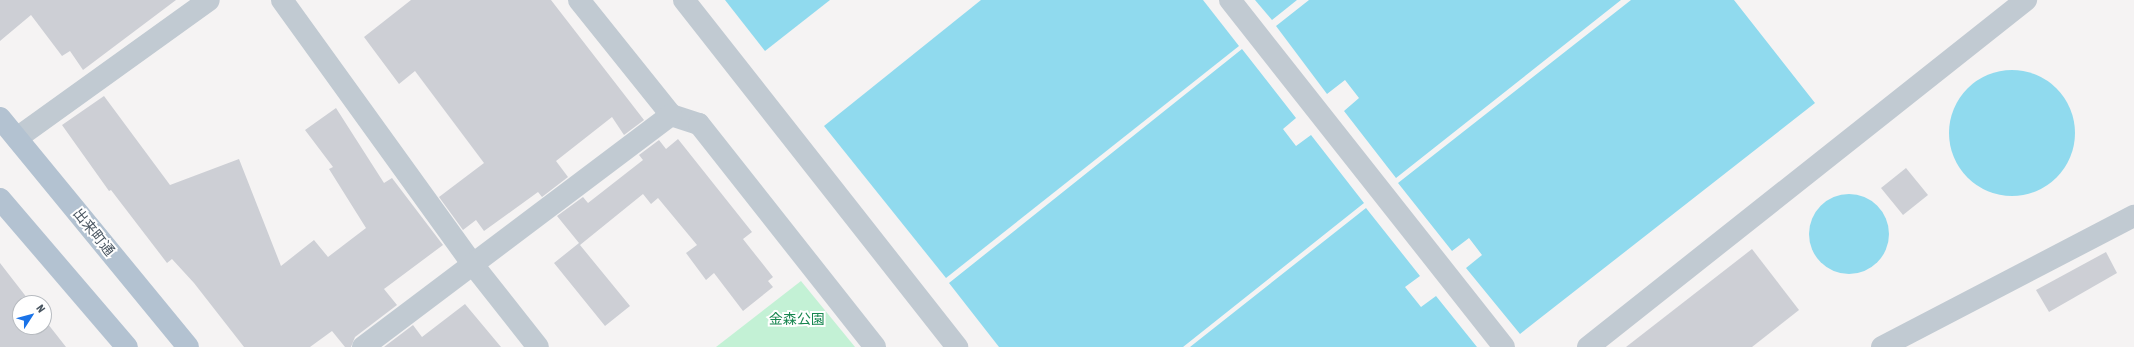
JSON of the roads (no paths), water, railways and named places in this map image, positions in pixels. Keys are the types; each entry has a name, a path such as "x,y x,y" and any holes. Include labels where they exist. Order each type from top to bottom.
{"main road":[{"name":"出来町通","path":"0,118 188,347"},
{"path":"0,199 127,347"}],"street":[{"path":"17,138 209,0"},
{"path":"282,0 474,266 538,347"},
{"path":"580,0 671,115 699,124 875,347"},
{"path":"684,0 957,347"},
{"path":"1230,0 1504,347"},
{"path":"1588,347 2026,0"},
{"path":"363,347 474,266 671,115"},
{"path":"1882,347 2134,216"}],"water":[{"path":"725,0 830,0 765,51"},
{"path":"981,0 1203,0 1239,46 946,278 824,126"},
{"path":"1255,0 1297,0 1272,20"},
{"path":"1309,0 1621,0 1396,178 1344,111 1359,98 1345,80 1327,94 1276,26"},
{"path":"1631,0 1734,0 1815,103 1520,334 1466,268 1482,255 1469,238 1452,251 1398,183"},
{"path":"1242,49 1296,118 1283,129 1296,146 1311,135 1364,203 1183,347 999,347 949,283"},
{"path":"2018,70 2042,77 2057,88 2068,103 2074,121 2074,145 2068,163 2057,178 2042,189 2024,195 2006,196 1982,189 1967,178 1956,163 1950,145 1949,127 1956,103 1967,88 1982,77 2000,71"},
{"path":"1849,194 1864,197 1877,206 1886,219 1889,234 1886,249 1877,262 1864,271 1849,274 1834,271 1821,262 1812,249 1809,234 1812,219 1821,206 1834,197"},
{"path":"1366,208 1420,276 1405,287 1421,307 1436,296 1477,347 1190,347"}],"park label":[{"name":"金森公園","path":"797,319"}]}
